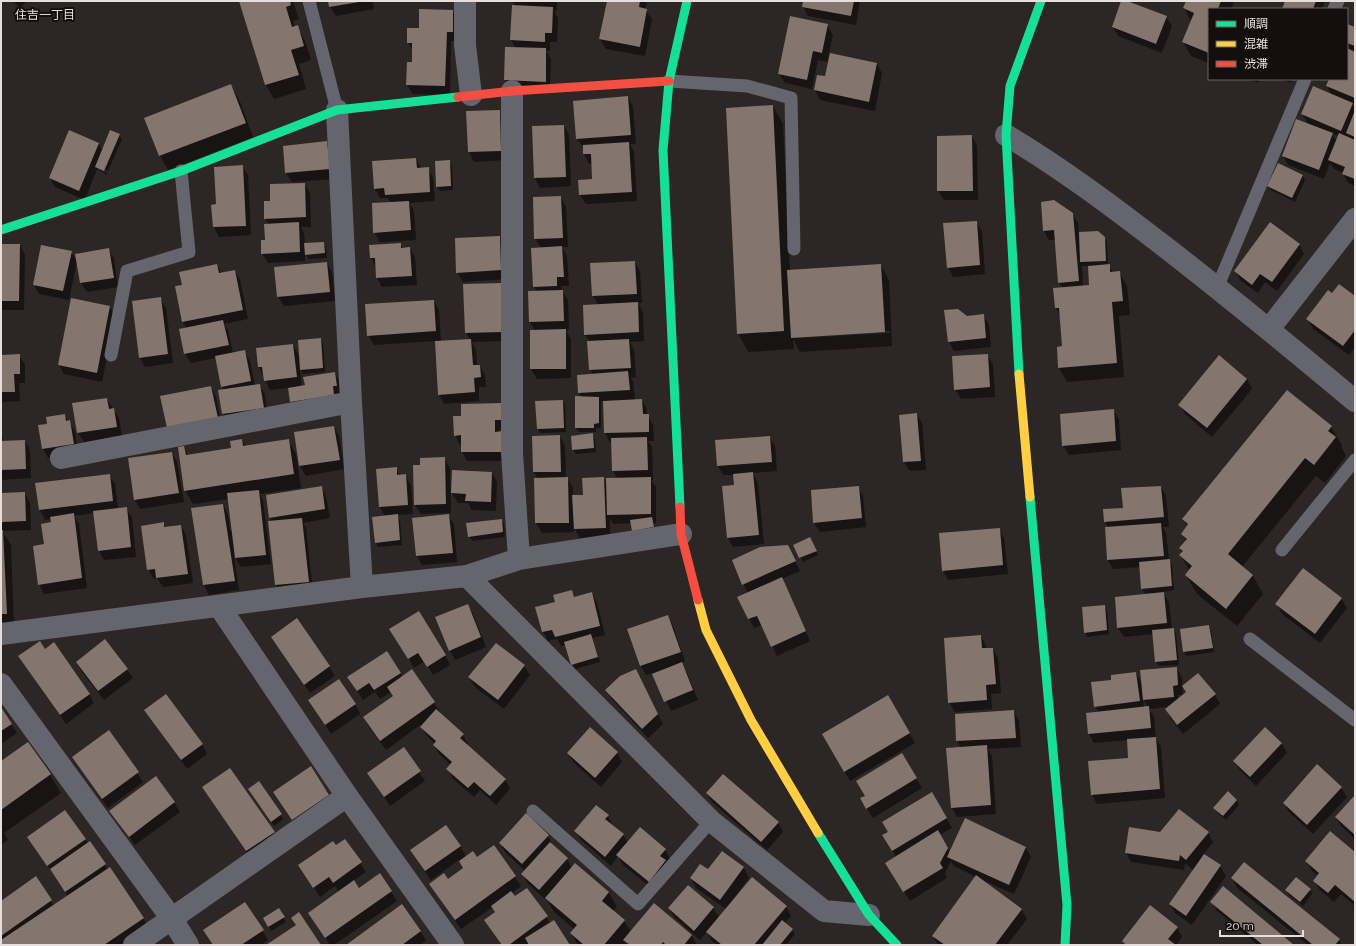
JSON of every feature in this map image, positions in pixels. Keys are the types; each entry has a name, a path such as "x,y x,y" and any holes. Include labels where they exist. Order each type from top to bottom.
{"street":[{"path":"465,1 465,45 471,95"},
{"path":"687,1 669,81 663,150 681,534 706,630 751,720 822,840 869,915 897,945"},
{"path":"1041,1 1010,86 1006,135 1019,378 1067,905 1065,945"},
{"path":"1,230 181,171 337,110 512,91 669,81"},
{"path":"512,91 512,453 518,559"},
{"path":"337,110 351,402 362,587"},
{"path":"1006,135 1044,158 1135,224 1352,392"},
{"path":"1269,329 1355,219"},
{"path":"61,458 351,402"},
{"path":"1,634 362,587 467,576 518,559 681,534"},
{"path":"467,576 711,821 824,911 869,915"},
{"path":"219,606 347,796 453,945"},
{"path":"1,684 172,919 188,945"},
{"path":"134,945 347,796"}],"lane":[{"path":"309,1 337,110"},
{"path":"1217,288 1305,80"},
{"path":"669,81 747,86 791,98 794,249"},
{"path":"111,356 127,271 189,252 181,171"},
{"path":"1282,550 1355,460"},
{"path":"1250,639 1355,720"},
{"path":"533,812 638,904 711,821"}],"building":[{"path":"239,1 290,1 291,5 286,7 292,27 298,25 304,46 291,50 299,75 265,85"},
{"path":"328,1 359,1 359,2 329,7"},
{"path":"607,1 640,1 639,7 647,9 640,47 599,39"},
{"path":"803,1 854,1 851,16 802,7"},
{"path":"1121,1 1127,1 1167,16 1156,44 1112,27"},
{"path":"1186,1 1221,1 1218,8 1208,8 1208,53 1182,42 1194,13 1183,8"},
{"path":"1285,1 1316,1 1313,8 1282,8"},
{"path":"512,5 553,7 552,33 545,33 545,42 510,40"},
{"path":"419,9 453,10 453,32 447,32 445,86 406,85 407,62 412,62 412,43 407,43 407,28 419,28"},
{"path":"790,16 828,24 822,53 813,51 807,80 778,74"},
{"path":"1348,24 1355,27 1355,46 1348,43"},
{"path":"505,47 546,48 546,82 504,80"},
{"path":"1348,48 1355,52 1355,98 1326,86 1329,80 1348,80"},
{"path":"830,53 877,63 869,102 814,90 817,75 825,76"},
{"path":"231,84 246,123 159,156 144,118"},
{"path":"1313,86 1353,103 1341,131 1301,114"},
{"path":"628,96 631,135 576,139 573,101"},
{"path":"773,105 784,331 737,334 726,108"},
{"path":"500,110 501,151 468,152 466,111"},
{"path":"1355,110 1355,137 1346,133"},
{"path":"1296,119 1333,133 1319,170 1282,156"},
{"path":"564,125 566,177 534,178 532,126"},
{"path":"69,130 99,143 79,191 49,178"},
{"path":"110,130 120,134 104,171 95,167"},
{"path":"1339,133 1355,140 1355,179 1342,174 1345,167 1328,160"},
{"path":"972,135 973,191 937,191 937,136"},
{"path":"327,141 330,169 285,173 283,146"},
{"path":"629,142 632,192 579,195 578,180 592,179 591,154 583,154 583,145"},
{"path":"416,158 417,168 429,167 430,192 385,195 384,188 374,189 372,161"},
{"path":"450,160 451,186 436,187 435,161"},
{"path":"1278,163 1303,175 1292,198 1267,186"},
{"path":"243,165 246,226 213,227 211,205 216,204 214,167"},
{"path":"305,183 306,217 264,219 264,201 270,201 270,184"},
{"path":"561,196 563,238 534,239 533,197"},
{"path":"1054,200 1073,213 1079,281 1058,283 1054,230 1043,231 1041,202"},
{"path":"409,201 411,230 373,233 372,203"},
{"path":"977,221 980,265 947,268 943,223"},
{"path":"299,222 300,252 261,254 261,240 265,240 264,224"},
{"path":"1270,222 1300,244 1272,282 1260,274 1252,285 1234,271"},
{"path":"1098,231 1105,237 1106,261 1080,262 1079,232"},
{"path":"500,236 501,270 456,273 455,238"},
{"path":"324,242 325,253 305,255 304,243"},
{"path":"401,243 401,248 410,247 412,276 376,278 375,258 370,258 369,245"},
{"path":"1,244 20,244 19,301 1,301"},
{"path":"41,245 72,251 63,291 33,285"},
{"path":"562,246 564,277 557,277 557,286 533,287 531,248"},
{"path":"109,248 114,278 80,283 75,254"},
{"path":"635,261 637,294 592,296 590,263"},
{"path":"327,262 330,292 277,297 274,267"},
{"path":"217,264 219,273 235,270 243,310 182,322 175,286 182,285 179,272"},
{"path":"881,264 885,332 791,338 787,270"},
{"path":"1110,264 1110,272 1120,271 1123,301 1112,302 1117,363 1058,368 1057,347 1062,346 1059,308 1055,308 1053,288 1089,285 1088,266"},
{"path":"502,283 503,332 465,333 463,284"},
{"path":"1339,284 1355,296 1355,330 1343,346 1306,319 1328,290 1332,293"},
{"path":"563,290 564,321 529,322 528,291"},
{"path":"161,297 168,354 139,358 132,301"},
{"path":"71,298 110,306 97,373 58,365"},
{"path":"434,300 436,331 367,336 365,304"},
{"path":"638,302 639,332 584,335 583,305"},
{"path":"958,309 967,316 984,314 986,338 948,342 944,310"},
{"path":"223,320 229,345 184,354 179,329"},
{"path":"566,329 566,369 530,369 530,330"},
{"path":"321,338 323,368 300,370 298,340"},
{"path":"471,339 473,365 480,365 481,377 474,378 475,392 438,395 435,341"},
{"path":"629,339 631,368 589,370 587,341"},
{"path":"293,344 297,377 264,381 262,367 258,367 256,348"},
{"path":"245,350 251,381 221,387 215,356"},
{"path":"20,354 20,374 14,374 15,392 1,392 1,355"},
{"path":"988,354 990,387 954,390 952,356"},
{"path":"1219,355 1247,379 1207,428 1178,405"},
{"path":"628,371 630,390 578,393 577,375"},
{"path":"335,372 337,386 333,386 334,395 290,402 288,388 305,385 303,377"},
{"path":"260,384 264,408 222,414 218,390"},
{"path":"211,386 218,418 167,428 160,396"},
{"path":"1287,390 1332,426 1328,431 1336,437 1314,465 1305,458 1228,554 1253,575 1226,609 1185,575 1192,566 1179,555 1183,551 1179,548 1187,539 1181,534 1188,524 1182,519"},
{"path":"575,396 599,397 599,423 594,424 594,428 575,428"},
{"path":"107,398 109,409 114,408 117,427 77,433 72,403"},
{"path":"642,399 643,414 649,414 649,432 604,433 603,401"},
{"path":"563,400 564,428 537,429 535,401"},
{"path":"502,403 502,420 495,420 495,432 502,431 503,452 461,452 461,435 454,436 453,416 461,416 461,404"},
{"path":"1114,409 1116,441 1062,446 1060,414"},
{"path":"917,413 921,461 903,462 899,415"},
{"path":"65,414 66,421 70,420 74,444 42,449 38,425 47,424 46,417"},
{"path":"334,426 340,460 299,466 294,432"},
{"path":"593,433 594,448 572,450 571,436"},
{"path":"560,435 561,472 533,472 532,436"},
{"path":"770,436 772,462 717,466 715,440"},
{"path":"647,437 648,470 612,471 611,438"},
{"path":"242,439 243,446 289,439 294,474 184,491 178,447 184,446 186,455 231,448 230,441"},
{"path":"25,440 26,469 1,470 1,441"},
{"path":"172,452 179,493 134,500 128,458"},
{"path":"445,457 446,504 414,505 413,465 420,465 420,458"},
{"path":"397,467 397,475 406,474 408,505 379,507 376,469"},
{"path":"452,470 492,472 491,502 465,501 466,494 451,493"},
{"path":"753,472 759,535 727,538 722,486 734,485 733,474"},
{"path":"110,474 113,501 39,510 35,483"},
{"path":"568,477 569,523 535,523 534,478"},
{"path":"604,477 606,528 574,529 572,495 583,495 582,478"},
{"path":"651,477 651,514 607,515 606,478"},
{"path":"322,486 325,509 269,518 266,495"},
{"path":"859,486 862,518 813,523 811,490"},
{"path":"1161,486 1164,517 1104,522 1103,509 1123,508 1121,488"},
{"path":"259,490 266,555 235,558 227,493"},
{"path":"25,492 26,521 1,522 1,493"},
{"path":"223,504 235,581 203,585 191,508"},
{"path":"127,507 131,547 98,551 93,511"},
{"path":"74,513 82,578 38,585 33,546 44,544 41,524 51,522 50,517"},
{"path":"398,514 400,540 375,543 372,517"},
{"path":"449,514 453,553 416,556 412,518"},
{"path":"652,517 654,527 632,531 630,520"},
{"path":"302,518 309,582 275,585 268,521"},
{"path":"502,519 503,532 468,537 466,523"},
{"path":"164,522 164,527 181,525 188,574 156,578 155,569 147,570 141,526"},
{"path":"1161,523 1164,556 1107,560 1105,527"},
{"path":"1000,528 1003,565 942,571 939,533"},
{"path":"1,530 3,530 7,614 1,614"},
{"path":"810,537 817,551 799,558 793,545"},
{"path":"788,545 796,561 742,585 732,560 760,547"},
{"path":"1170,559 1172,586 1141,589 1139,562"},
{"path":"1303,568 1342,598 1315,634 1275,604"},
{"path":"782,577 806,631 771,647 757,616 748,619 737,597"},
{"path":"572,590 574,597 592,592 600,626 555,637 552,630 542,632 535,607 555,602 553,595"},
{"path":"1164,592 1167,623 1117,628 1115,597"},
{"path":"468,604 481,637 449,651 435,617"},
{"path":"1105,605 1107,630 1084,633 1082,607"},
{"path":"419,611 446,655 427,667 418,653 408,659 389,629"},
{"path":"668,615 681,652 640,666 627,629"},
{"path":"297,618 330,666 304,685 271,637"},
{"path":"1209,625 1213,648 1183,652 1180,629"},
{"path":"1174,628 1177,660 1155,662 1152,630"},
{"path":"591,634 598,657 571,665 564,642"},
{"path":"981,635 982,648 993,648 996,684 986,685 987,700 948,703 944,638"},
{"path":"105,639 128,669 98,691 76,662"},
{"path":"40,641 45,649 54,642 90,694 60,715 18,656"},
{"path":"496,643 525,665 498,700 468,677"},
{"path":"387,651 401,673 374,690 369,683 357,691 347,677"},
{"path":"682,662 693,690 664,702 652,674"},
{"path":"1177,667 1178,685 1173,686 1174,697 1143,700 1140,670"},
{"path":"412,669 435,702 380,741 363,717 393,696 387,687"},
{"path":"636,669 658,714 642,729 605,690 620,676"},
{"path":"1136,672 1140,701 1094,707 1091,682 1111,680 1111,675"},
{"path":"1198,673 1216,694 1177,725 1165,709 1186,692 1182,686"},
{"path":"339,679 356,704 325,725 308,700"},
{"path":"166,694 203,744 181,760 144,710"},
{"path":"888,695 910,733 844,772 822,734"},
{"path":"1149,706 1151,728 1088,734 1086,713"},
{"path":"1,707 12,724 1,731"},
{"path":"436,709 464,734 460,738 506,779 490,796 474,782 468,788 446,769 452,762 433,745 436,741 420,727"},
{"path":"1014,710 1016,738 956,741 955,714"},
{"path":"590,727 618,752 595,778 567,753"},
{"path":"1265,727 1282,743 1250,777 1233,761"},
{"path":"109,730 139,772 102,799 72,757"},
{"path":"1156,737 1160,789 1091,795 1088,761 1128,758 1127,739"},
{"path":"28,742 51,774 1,810 1,761"},
{"path":"987,745 991,805 951,808 946,748"},
{"path":"404,747 421,771 384,797 367,773"},
{"path":"902,753 917,778 866,809 860,798 865,796 856,781"},
{"path":"1317,764 1342,787 1307,825 1283,803"},
{"path":"311,766 329,795 292,820 273,792"},
{"path":"230,768 275,832 246,851 202,787"},
{"path":"723,774 779,822 761,842 706,793"},
{"path":"156,776 175,802 129,837 109,811"},
{"path":"259,781 282,814 271,822 248,789"},
{"path":"1228,791 1237,800 1223,816 1213,808"},
{"path":"932,792 947,818 892,851 882,835 888,832 882,822"},
{"path":"1355,795 1355,835 1335,817"},
{"path":"596,805 609,815 605,819 624,834 605,857 574,831"},
{"path":"1179,809 1209,832 1186,860 1180,855 1179,861 1125,853 1129,827 1160,832"},
{"path":"65,810 86,839 47,866 27,837"},
{"path":"526,813 549,835 522,864 499,843"},
{"path":"965,818 1026,847 1009,885 947,857"},
{"path":"446,825 461,846 425,871 410,850"},
{"path":"640,827 666,849 660,856 666,860 649,882 616,855"},
{"path":"938,830 948,848 940,863 943,868 903,892 885,863"},
{"path":"1330,831 1355,852 1355,902 1335,885 1328,893 1313,881 1319,873 1305,861"},
{"path":"345,839 362,862 333,883 329,877 313,888 298,865 333,841 336,845"},
{"path":"90,841 106,864 65,892 50,869"},
{"path":"550,842 568,858 539,890 521,874"},
{"path":"494,845 516,876 455,920 429,884 444,873 448,879 463,868 459,861 473,851 477,857"},
{"path":"722,851 744,867 720,900 690,878 700,864 708,869"},
{"path":"1204,854 1221,865 1186,916 1169,904"},
{"path":"1244,862 1340,939 1335,945 1313,945 1231,878"},
{"path":"575,863 609,892 602,901 625,920 604,945 584,945 570,933 577,925 545,898"},
{"path":"110,867 144,918 104,945 1,945 1,940"},
{"path":"380,873 392,891 325,938 308,913 354,880 359,888"},
{"path":"976,875 1022,909 995,945 945,945 932,936"},
{"path":"36,876 52,900 1,936 1,901"},
{"path":"752,877 787,906 754,945 722,945 706,932"},
{"path":"1296,877 1311,889 1300,902 1285,890"},
{"path":"688,885 714,907 694,931 668,908"},
{"path":"1223,886 1294,945 1263,945 1210,902"},
{"path":"527,888 548,916 509,945 502,945 484,920 495,912 491,906 511,891 515,896"},
{"path":"245,902 264,930 241,945 213,945 203,930"},
{"path":"654,903 692,935 684,945 666,945 663,942 661,945 630,945 623,940"},
{"path":"402,904 421,931 402,945 346,945"},
{"path":"1150,905 1178,927 1168,939 1176,945 1126,945 1122,941"},
{"path":"279,908 285,917 268,927 263,918"},
{"path":"299,912 321,945 266,945 296,925 291,918"},
{"path":"554,920 570,945 529,945 525,938"},
{"path":"782,920 793,929 780,945 762,945"}],"traffic: fast":[{"path":"680,507 663,150 669,81 687,1"},
{"path":"1019,374 1006,135 1010,86 1041,1"},
{"path":"1,230 181,171 337,110 458,97"},
{"path":"1030,497 1067,905 1065,945"},
{"path":"818,833 869,915 897,945"}],"traffic: slow":[{"path":"1019,374 1030,497"},
{"path":"698,600 706,630 751,720 818,833"}],"traffic: jam":[{"path":"458,97 512,91 669,81"},
{"path":"680,507 681,534 698,600"}],"district":[{"name":"住吉一丁目","path":"45,15"}]}
